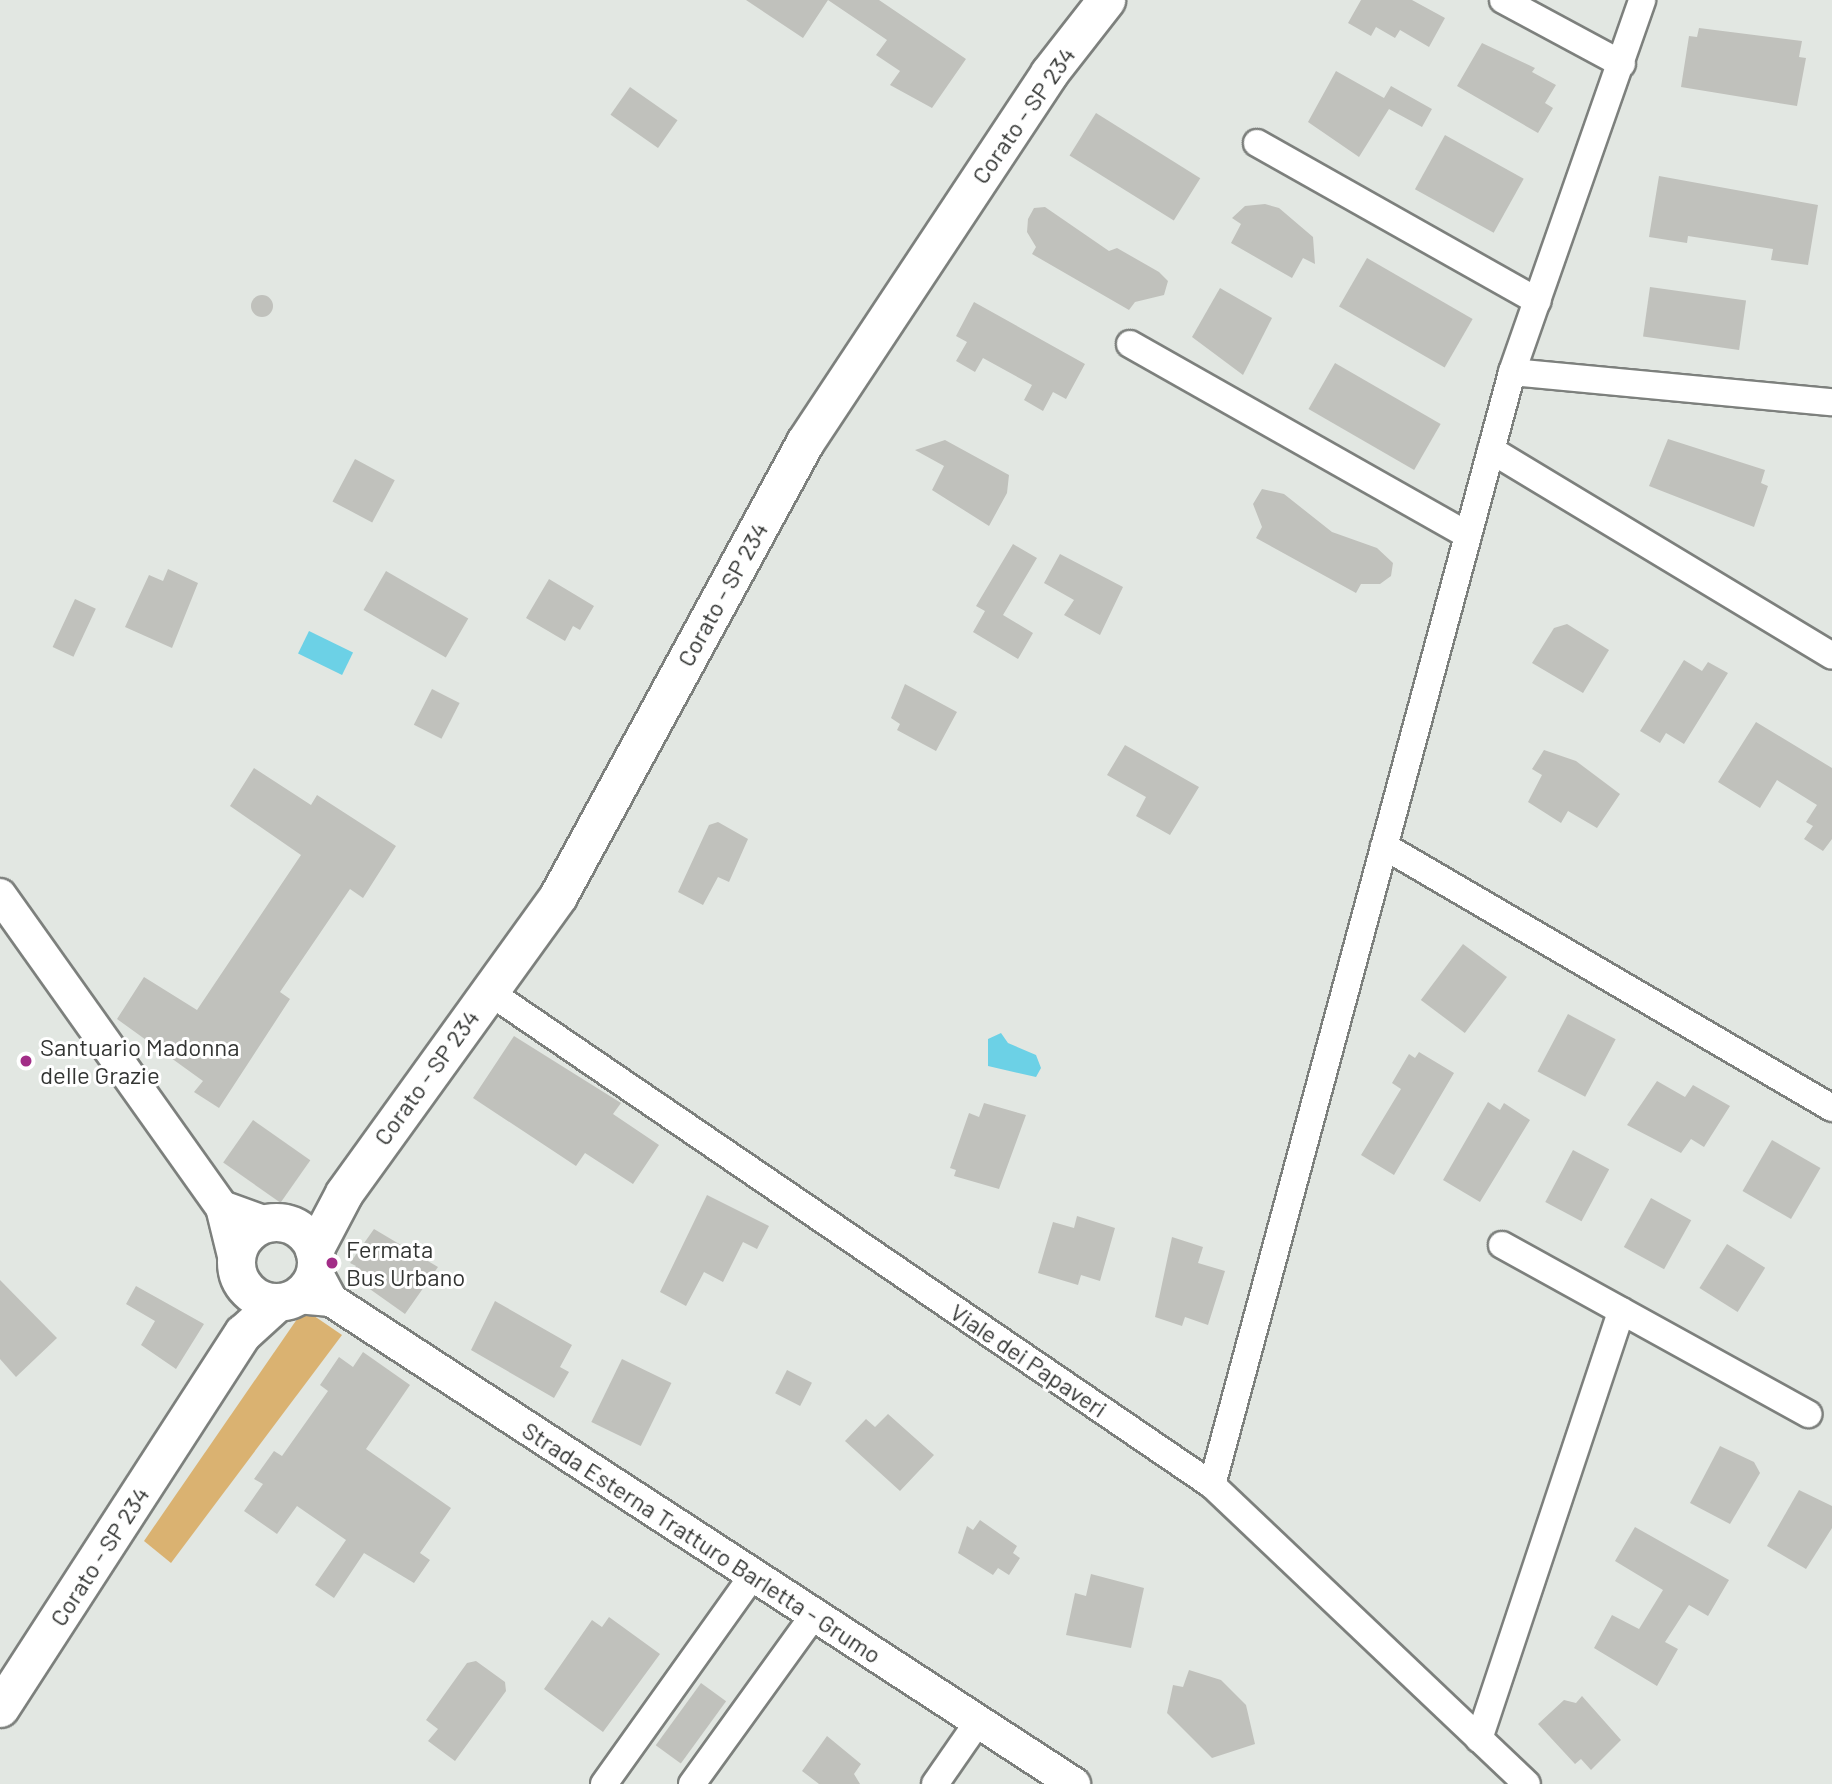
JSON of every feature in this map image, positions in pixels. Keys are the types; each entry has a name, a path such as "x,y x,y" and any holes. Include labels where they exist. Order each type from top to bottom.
{"main road":[{"name":"Corato - SP 234","path":"0,1708 243,1333 307,1284 344,1193 558,896 804,442 1049,73 1107,0"},
{"name":"Corato - SP 234","path":"239,1273 244,1237 344,1193"},
{"path":"239,1273 251,1294 307,1284 303,1233 276,1223"},
{"path":"239,1273 243,1333"}],"street":[{"path":"1503,0 1622,64"},
{"path":"1212,1485 1512,372 1622,64 1642,0"},
{"path":"1257,144 1537,302"},
{"path":"1130,344 1468,534"},
{"path":"1512,372 1832,402"},
{"path":"1491,450 1832,656"},
{"path":"1384,846 1832,1108"},
{"path":"0,895 222,1207 239,1273"},
{"name":"Viale dei Papaveri","path":"488,991 1212,1485 1527,1784"},
{"path":"222,1207 276,1223"},
{"path":"1502,1245 1808,1414"},
{"name":"Strada Esterna Tratturo Barletta - Grumo","path":"307,1284 1074,1784"},
{"path":"1479,1739 1621,1311"},
{"path":"604,1784 753,1575"},
{"path":"692,1784 814,1615"},
{"path":"935,1784 978,1722"}],"shaded area":[{"path":"304,1309 342,1335 171,1563 144,1541"}],"water":[{"path":"309,631 353,652 342,675 298,653"},
{"path":"1001,1033 1008,1043 1036,1055 1041,1068 1036,1077 988,1066 988,1039"}],"building":[{"path":"746,0 828,0 803,38"},
{"path":"828,0 879,0 966,59 932,108 890,85 900,71 876,55 887,40"},
{"path":"1361,0 1412,0 1445,18 1429,47 1400,30 1395,38 1376,27 1371,36 1348,23"},
{"path":"1699,28 1802,41 1799,57 1806,58 1797,106 1681,87 1689,36 1697,37"},
{"path":"1482,43 1535,68 1532,72 1556,85 1545,103 1553,108 1538,133 1457,86"},
{"path":"1336,71 1384,98 1391,86 1432,109 1422,127 1389,109 1359,157 1308,122"},
{"path":"630,87 678,120 658,148 610,115"},
{"path":"1096,113 1200,178 1174,221 1070,155"},
{"path":"1445,135 1524,179 1494,233 1415,189"},
{"path":"1659,176 1818,205 1808,265 1771,260 1773,249 1688,236 1687,243 1649,237"},
{"path":"1265,204 1279,208 1313,237 1315,264 1303,258 1292,278 1231,243 1241,224 1232,218 1245,206"},
{"path":"1045,207 1109,251 1117,248 1159,272 1168,281 1164,295 1135,302 1129,310 1032,254 1036,247 1027,232 1028,219 1034,208"},
{"path":"1367,258 1473,319 1445,367 1339,306"},
{"path":"1650,287 1746,300 1739,350 1643,337"},
{"path":"1220,288 1272,318 1243,375 1192,337"},
{"path":"262,295 270,298 273,306 270,314 262,317 254,314 251,306 254,298"},
{"path":"974,302 1085,364 1066,399 1053,392 1043,411 1024,400 1032,385 983,358 975,372 956,361 967,342 956,336"},
{"path":"1335,363 1441,424 1414,470 1308,409"},
{"path":"1668,439 1765,470 1761,483 1768,486 1754,527 1649,486"},
{"path":"945,440 1009,475 1007,493 989,526 932,490 944,466 915,450"},
{"path":"355,459 395,480 372,523 332,501"},
{"path":"1262,489 1284,494 1332,532 1377,548 1393,563 1391,576 1380,584 1361,584 1356,593 1256,538 1262,527 1253,504"},
{"path":"1013,544 1037,558 1003,615 1033,633 1018,659 973,632 985,611 976,606"},
{"path":"1060,554 1123,587 1100,635 1064,615 1074,600 1044,583"},
{"path":"168,569 198,583 172,648 125,627 149,575 163,581"},
{"path":"386,571 468,618 446,657 364,610"},
{"path":"549,579 594,606 580,630 573,626 565,641 526,618"},
{"path":"75,599 96,609 73,657 53,647"},
{"path":"1567,624 1609,650 1583,693 1532,663 1554,628"},
{"path":"1684,660 1702,671 1708,662 1728,673 1684,744 1666,733 1660,743 1640,731"},
{"path":"905,684 957,712 936,751 897,730 900,724 891,718"},
{"path":"432,689 460,703 441,739 414,725"},
{"path":"1756,722 1832,768 1832,839 1823,851 1804,839 1813,826 1806,822 1817,805 1777,780 1760,808 1718,782"},
{"path":"1125,745 1199,787 1170,835 1136,816 1146,797 1107,775"},
{"path":"1544,750 1576,761 1620,794 1597,828 1568,811 1561,823 1528,802 1542,775 1532,769"},
{"path":"254,768 311,805 317,795 396,846 363,898 350,889 280,992 290,999 219,1108 194,1092 203,1081 117,1019 144,977 197,1010 301,855 230,806"},
{"path":"718,822 748,839 729,882 718,877 703,905 678,892 709,825"},
{"path":"1463,944 1507,977 1465,1033 1421,1000"},
{"path":"1568,1014 1616,1039 1585,1097 1537,1071"},
{"path":"514,1036 621,1103 613,1114 659,1145 633,1184 585,1153 576,1166 473,1098"},
{"path":"1419,1052 1454,1073 1394,1175 1361,1155 1401,1089 1392,1083 1409,1054 1415,1058"},
{"path":"1657,1081 1685,1097 1693,1085 1730,1106 1704,1147 1691,1139 1681,1153 1627,1125"},
{"path":"1488,1102 1500,1110 1504,1103 1530,1120 1480,1202 1443,1180"},
{"path":"984,1103 1026,1115 999,1189 954,1176 956,1170 950,1168 969,1113 979,1117"},
{"path":"253,1120 310,1160 281,1203 223,1163"},
{"path":"1772,1140 1820,1168 1791,1219 1742,1191"},
{"path":"1573,1150 1609,1169 1582,1221 1545,1202"},
{"path":"707,1195 769,1226 757,1249 743,1242 723,1282 704,1272 686,1306 660,1292"},
{"path":"1651,1198 1691,1220 1664,1269 1624,1247"},
{"path":"1077,1216 1115,1228 1100,1281 1081,1275 1078,1285 1038,1273 1053,1222 1074,1228"},
{"path":"374,1229 438,1267 405,1314 350,1275 356,1266 350,1263"},
{"path":"1172,1237 1203,1247 1198,1263 1225,1271 1208,1325 1185,1317 1182,1326 1155,1317"},
{"path":"1727,1244 1765,1268 1738,1312 1699,1288"},
{"path":"0,1280 57,1338 16,1377 0,1359"},
{"path":"136,1286 204,1324 176,1369 141,1345 155,1321 126,1304"},
{"path":"495,1301 572,1345 560,1367 569,1372 554,1398 471,1350"},
{"path":"363,1352 410,1385 366,1449 451,1508 420,1553 430,1560 414,1583 364,1553 334,1598 315,1585 346,1540 297,1506 277,1534 244,1511 263,1484 254,1479 274,1451 282,1456 328,1391 320,1385 339,1357 353,1367"},
{"path":"622,1359 671,1383 641,1446 591,1422"},
{"path":"787,1370 812,1383 800,1406 775,1393"},
{"path":"888,1414 934,1455 900,1491 845,1441 866,1419 875,1427"},
{"path":"1720,1446 1754,1462 1760,1473 1730,1524 1690,1503"},
{"path":"1799,1490 1832,1506 1832,1528 1806,1569 1767,1546"},
{"path":"980,1520 1017,1546 1013,1553 1020,1558 1009,1575 998,1568 993,1575 958,1553 967,1526 973,1530"},
{"path":"1635,1527 1729,1580 1708,1616 1689,1605 1665,1642 1678,1649 1657,1686 1594,1648 1612,1615 1639,1629 1663,1590 1615,1561"},
{"path":"1091,1574 1144,1588 1131,1648 1066,1635 1075,1593 1086,1596"},
{"path":"609,1617 660,1654 603,1732 544,1689 592,1620 602,1627"},
{"path":"476,1661 505,1682 506,1691 455,1761 428,1741 438,1729 426,1720 467,1663"},
{"path":"1189,1670 1221,1680 1246,1705 1255,1744 1212,1758 1167,1713 1173,1685 1183,1687"},
{"path":"701,1683 726,1701 681,1764 656,1745"},
{"path":"1582,1696 1621,1740 1591,1770 1581,1759 1575,1764 1538,1724 1564,1700 1576,1703"},
{"path":"827,1736 861,1764 854,1774 860,1784 819,1784 802,1771"}],"place":[{"name":"Santuario Madonna delle Grazie","path":"26,1061"},
{"name":"Fermata Bus Urbano","path":"332,1263"}]}
